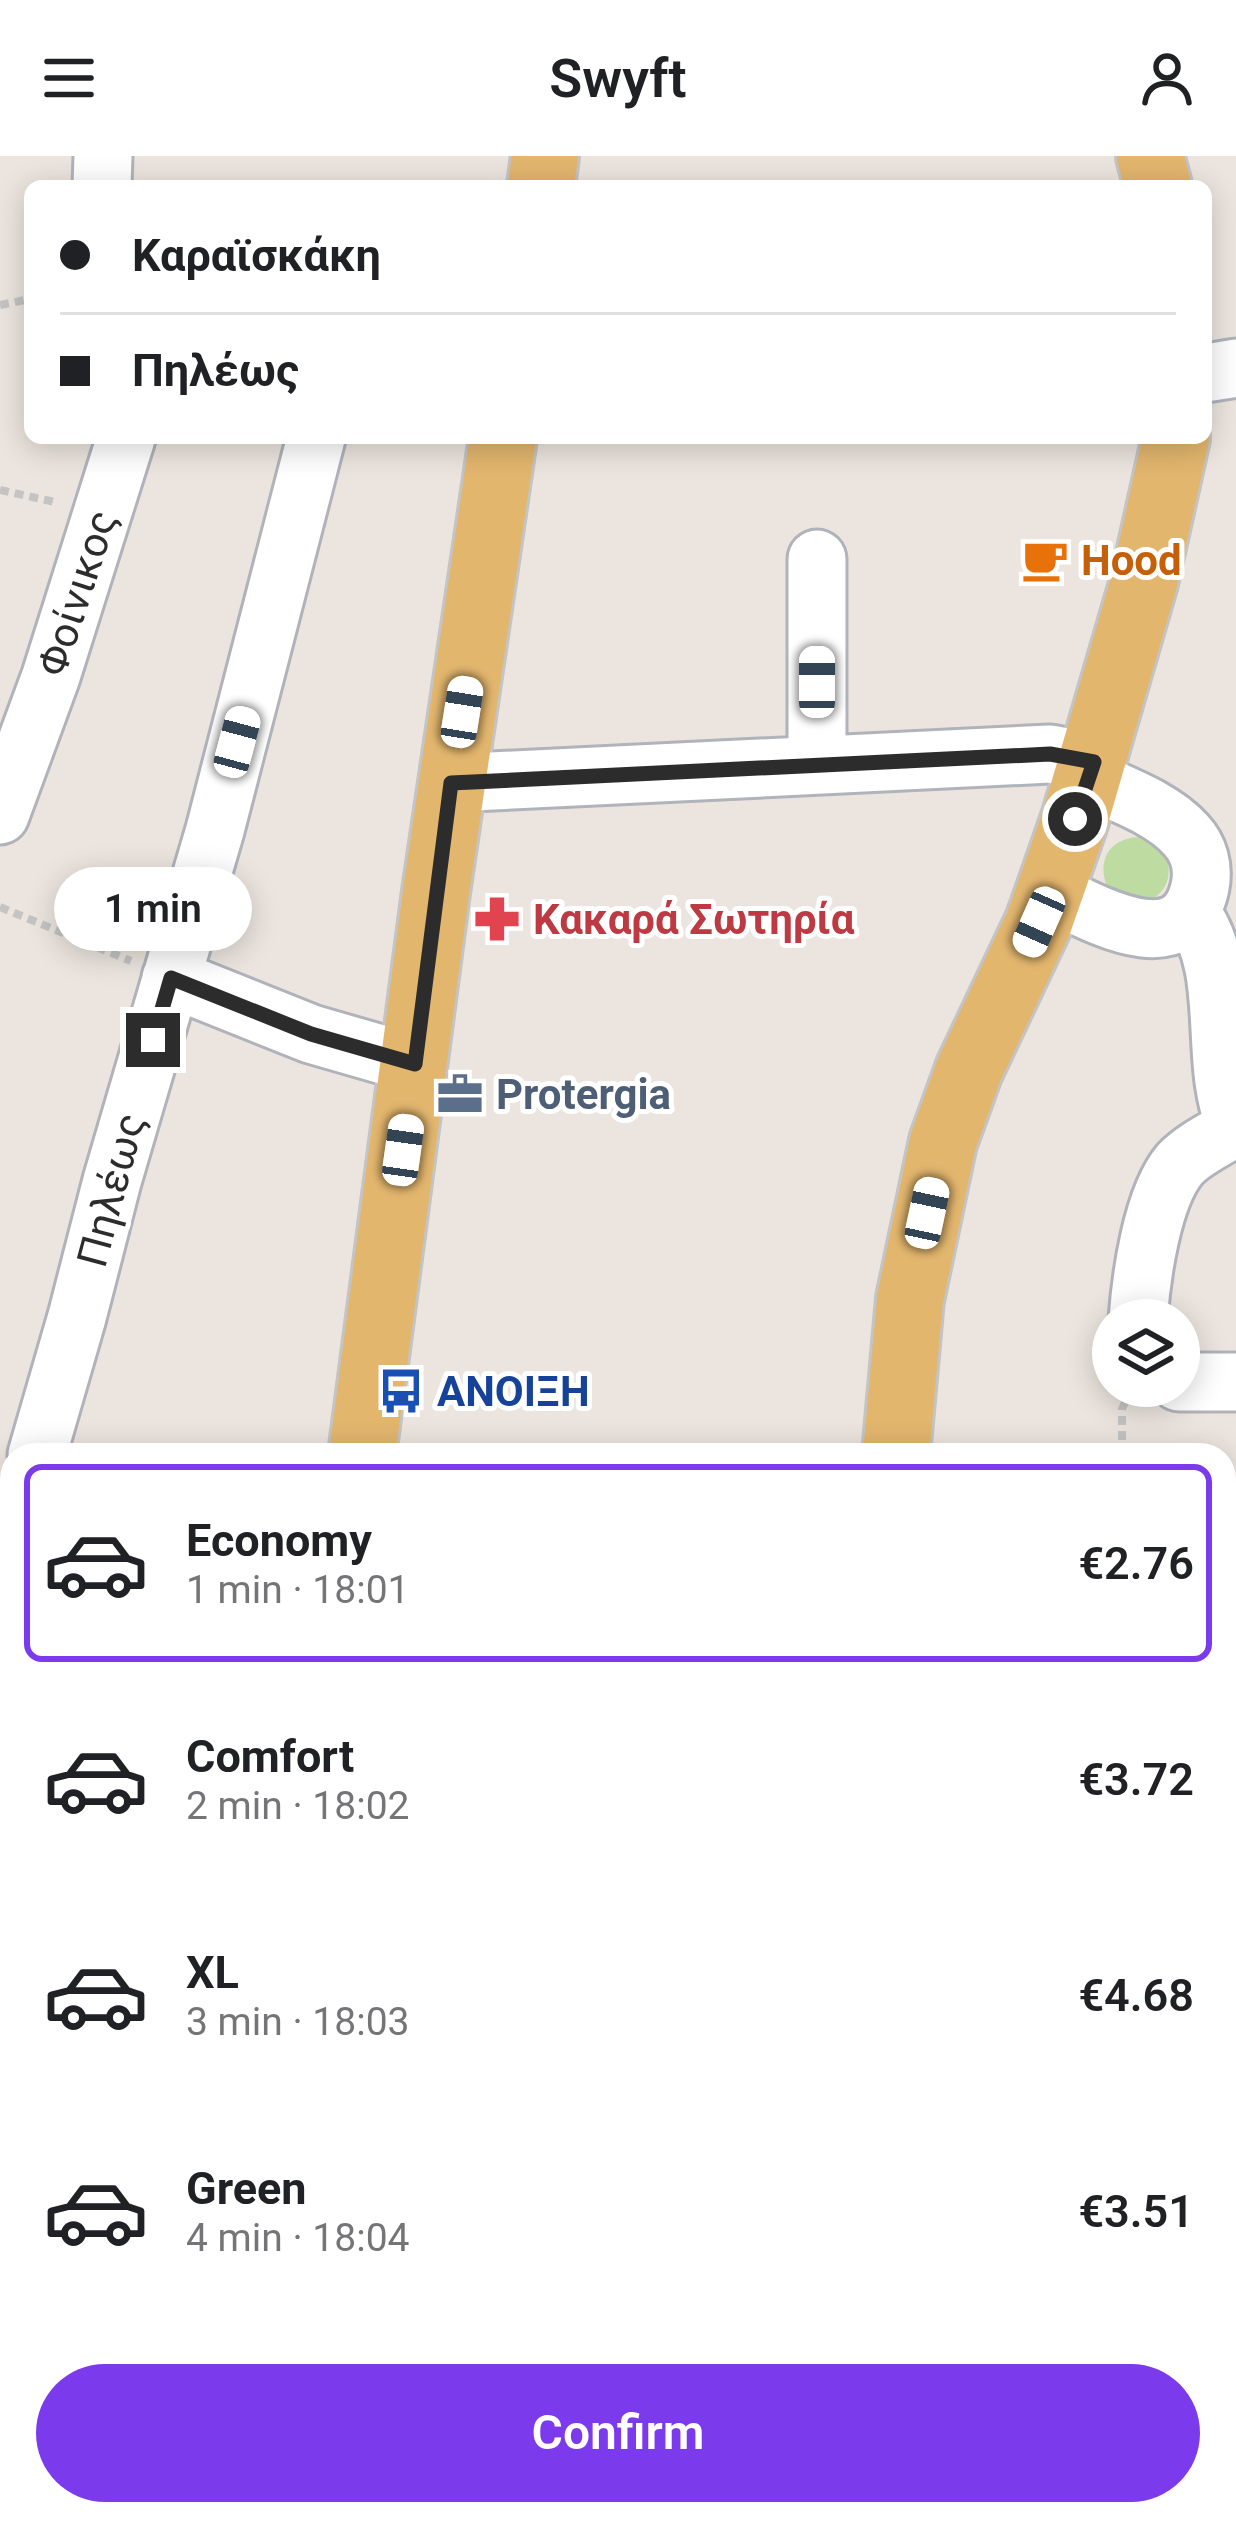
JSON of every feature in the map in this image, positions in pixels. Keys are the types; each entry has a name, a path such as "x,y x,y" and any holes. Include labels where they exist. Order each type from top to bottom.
{"main road":[{"path":"364,1443 451,783 502,444"},
{"path":"897,1443 908,1318 943,1142 1050,892 1091,770 1144,582 1175,444"}],"street":[{"name":"Φοίνικος","path":"0,815 52,676 124,444"},
{"name":"Πηλέως","path":"40,1443 214,830 314,444"},
{"path":"817,559 818,765"},
{"path":"451,783 1050,754 1091,770 1183,830 1199,854 1198,894 1190,911 1167,926 1138,929 1120,925 1050,892"},
{"path":"1142,1299 1154,1226 1168,1182 1183,1161 1236,1127 1227,1091 1224,989 1218,955 1212,938 1190,911"},
{"path":"171,978 311,1034 415,1064"},
{"path":"1200,1382 1236,1382"}],"path":[{"path":"0,907 171,978"},
{"path":"1122,1407 1122,1443"}],"green space":[{"path":"1138,837 1160,846 1169,871 1160,893 1145,903 1108,889 1103,870 1112,847"}],"place":[{"name":"Hood","path":"1045,560"},
{"name":"Κακαρά Σωτηρία","path":"497,919"},
{"name":"Protergia","path":"460,1094"},
{"name":"ΑΝΟΙΞΗ","path":"401,1391"}],"route":[{"path":"153,1040 171,978 311,1034 415,1064 451,783 1050,754 1094,762 1075,819"}]}
